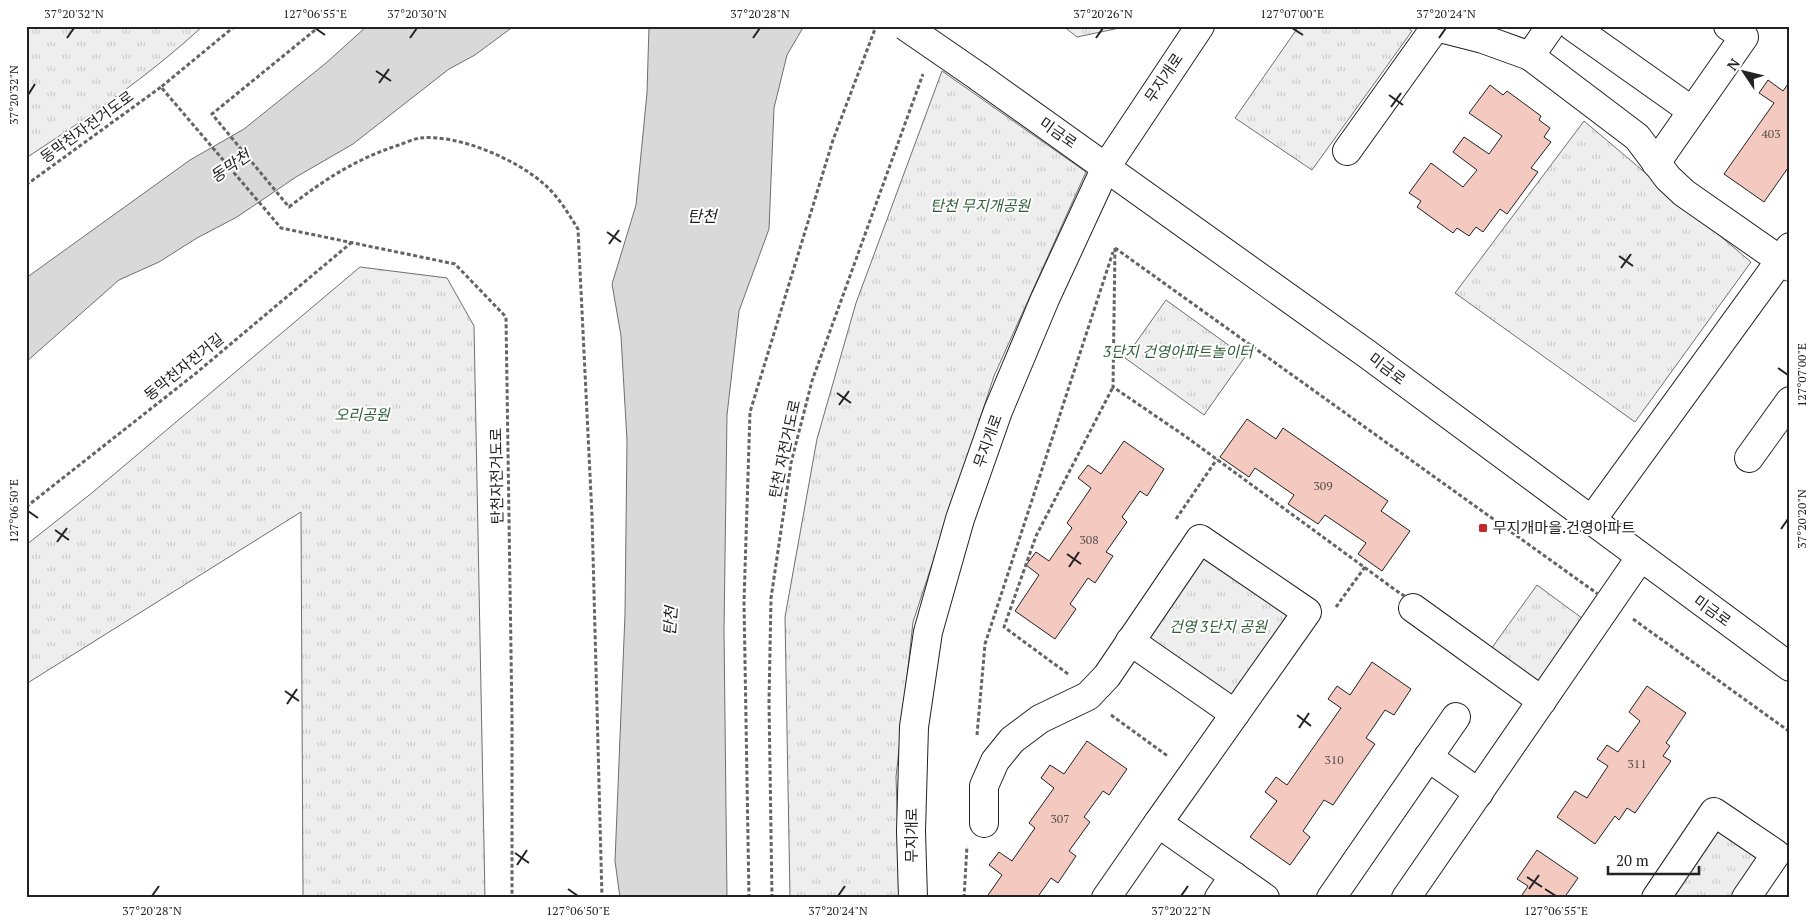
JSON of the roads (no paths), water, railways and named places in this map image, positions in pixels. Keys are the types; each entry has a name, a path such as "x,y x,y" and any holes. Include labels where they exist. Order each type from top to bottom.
{"main road":[{"name":"미금로","path":"905,26 1367,354 1790,668"},
{"name":"무지개로","path":"913,898 911,831 914,727 928,632 960,519 998,411 1106,167 1200,26"},
{"path":"1530,56 1551,26"},
{"path":"1572,26 1692,111"},
{"path":"1656,163 1744,37 1728,26"},
{"path":"1347,151 1434,27 1483,39 1530,56 1619,122 1637,138 1656,163 1684,193 1786,258 1591,521"},
{"path":"1749,458 1790,401"},
{"path":"976,833 984,786 995,761 1012,740 1040,719 1088,696 1107,676 1200,539 1307,612 1106,898"},
{"path":"1406,898 1640,558"},
{"path":"1413,608 1542,700"},
{"path":"1130,641 1235,714"},
{"path":"1331,898 1456,717"},
{"path":"1428,757 1479,793"},
{"path":"1656,898 1714,812 1776,854 1746,898"},
{"path":"1158,823 1227,887 1265,898"}],"water":[{"name":"동막천","path":"367,26 514,26 475,55 449,69 353,144 296,177 237,217 197,238 159,262 119,280 26,362 26,278 190,160 244,129 326,63"},
{"name":"탄천","path":"649,26 804,26 787,55 774,108 769,229 739,311 727,415 724,630 727,898 620,898 615,861 625,614 627,441 621,336 612,284 636,205 647,93"}],"place":[{"name":"무지개마을.건영아파트","path":"1483,528"}],"park label":[{"name":"탄천 무지개공원","path":"980,206"},
{"name":"3단지 건영아파트놀이터","path":"1178,352"},
{"name":"오리공원","path":"362,415"},
{"name":"건영 3단지 공원","path":"1218,627"}]}
